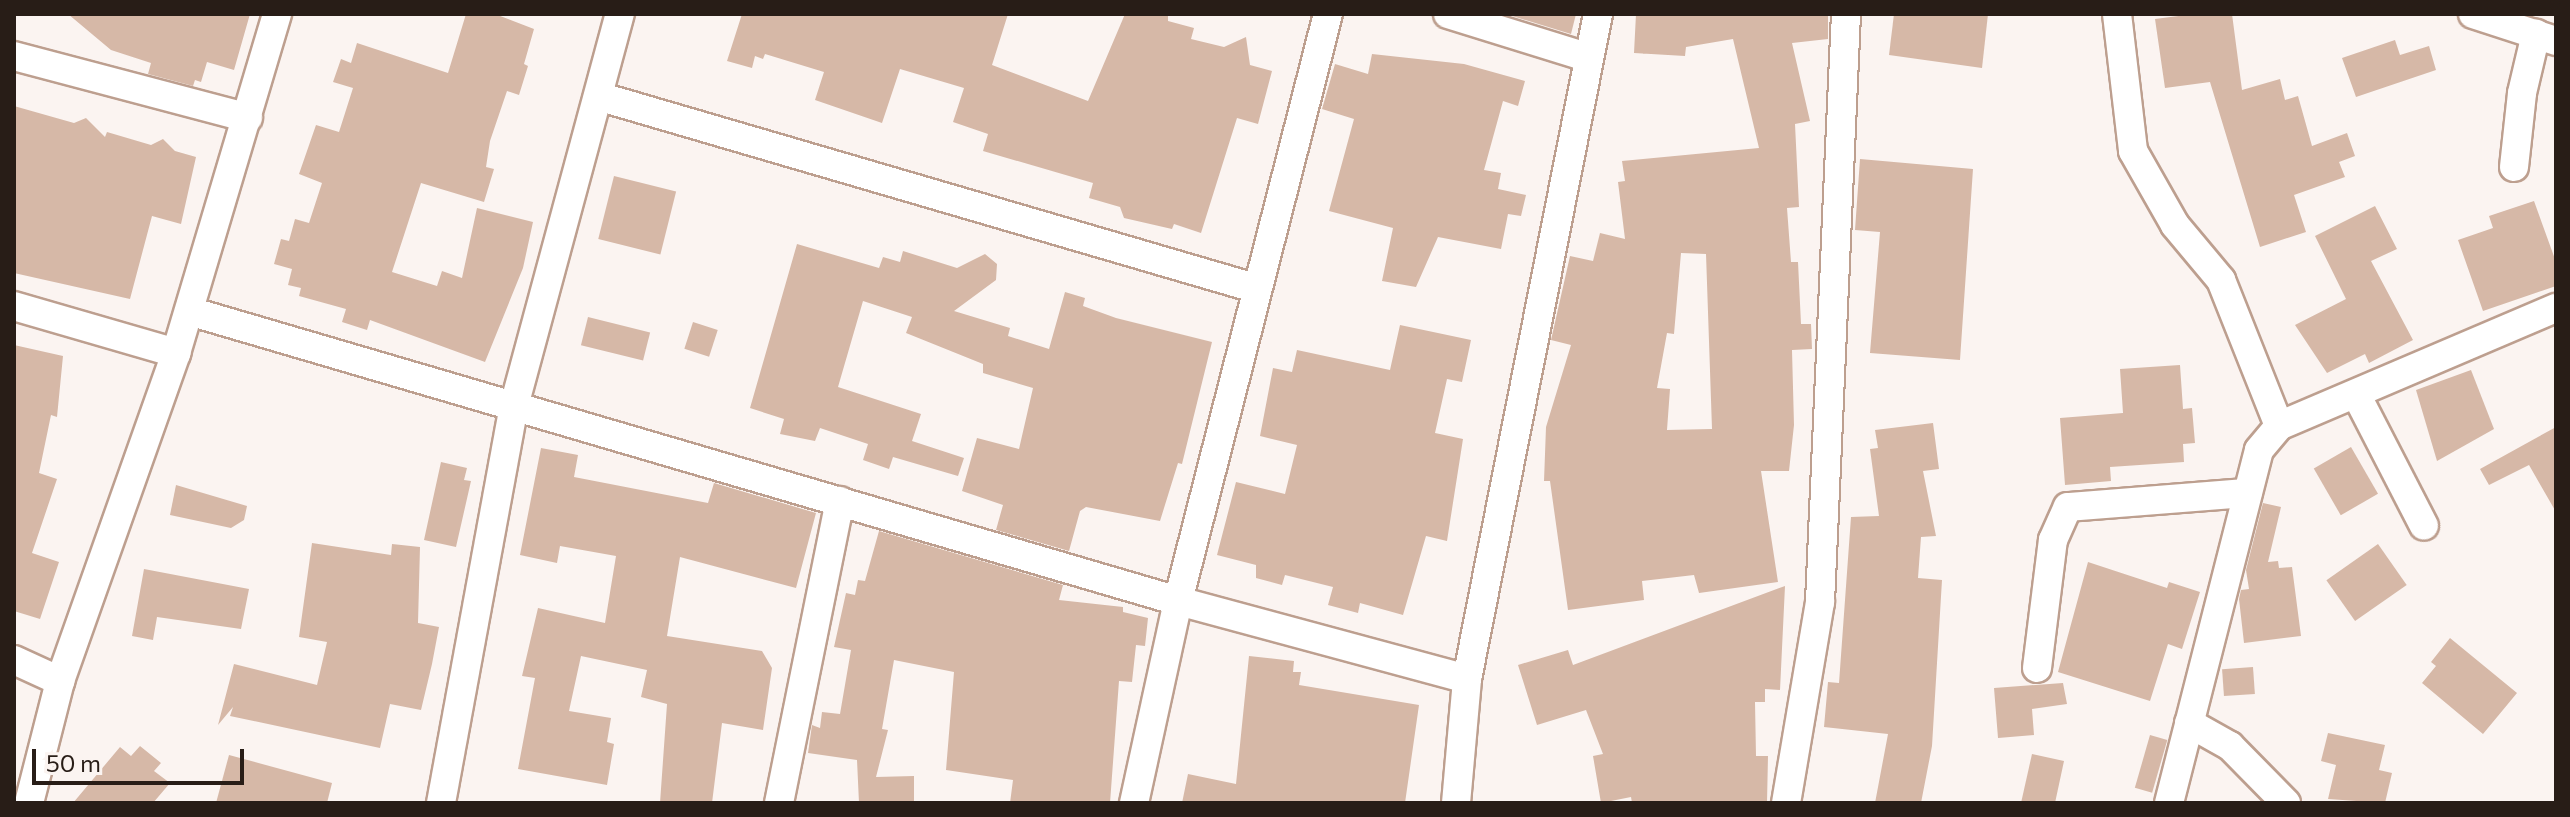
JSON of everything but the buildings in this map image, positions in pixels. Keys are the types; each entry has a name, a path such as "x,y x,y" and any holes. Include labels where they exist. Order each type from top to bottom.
{"street":[{"path":"29,803 60,681 176,353 277,14"},
{"path":"441,803 514,406 601,97 620,14"},
{"path":"1134,803 1178,601 1328,14"},
{"path":"1448,14 1587,57"},
{"path":"1456,803 1467,679 1587,57 1598,14"},
{"path":"1786,803 1820,602 1846,14"},
{"path":"2117,14 2133,151 2175,225 2221,280 2279,426"},
{"path":"2473,14 2546,37 2522,93 2514,167"},
{"path":"14,56 248,118"},
{"path":"601,97 1258,289"},
{"path":"14,306 176,353"},
{"path":"2169,803 2259,450 2279,426 2556,308"},
{"path":"189,311 1178,601 1467,679"},
{"path":"2356,394 2424,526"},
{"path":"2037,668 2053,540 2068,507 2247,493"},
{"path":"779,803 840,501"},
{"path":"14,660 60,681"},
{"path":"2189,723 2230,746 2286,803"}]}
